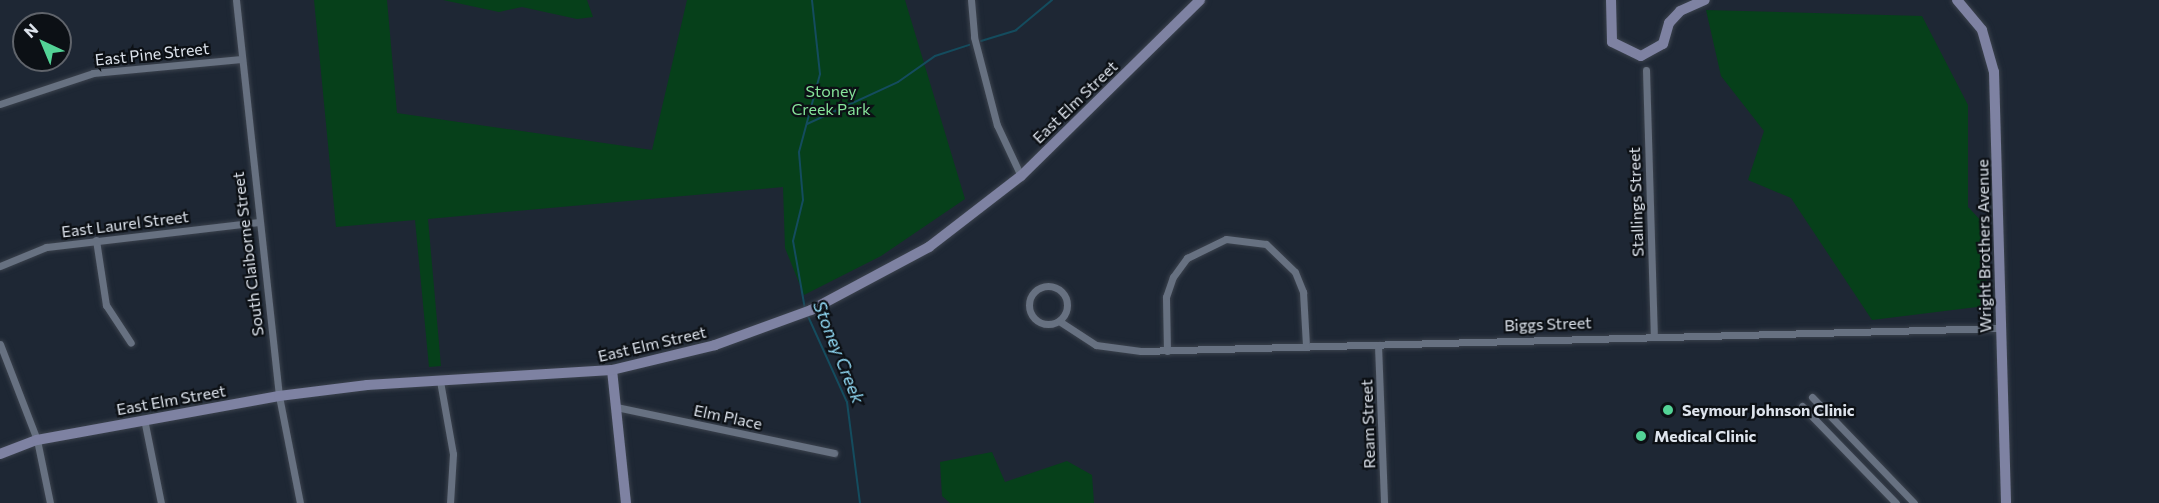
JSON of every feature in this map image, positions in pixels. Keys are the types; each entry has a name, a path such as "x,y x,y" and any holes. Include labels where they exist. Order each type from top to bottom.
{"street":[{"name":"South Claiborne Street","path":"236,0 258,222 279,396 300,503"},
{"path":"971,0 974,37 997,125 1020,176"},
{"name":"East Elm Street","path":"0,454 37,440 279,396 440,381 612,370 715,345 788,318 869,282 929,247 1020,176 1200,0"},
{"path":"1611,0 1612,42 1641,56 1663,44 1669,23 1680,11 1704,0"},
{"name":"Wright Brothers Avenue","path":"1957,0 1982,30 1995,72 2006,503"},
{"name":"East Pine Street","path":"0,104 93,73 241,58"},
{"name":"Stallings Street","path":"1646,70 1654,333"},
{"name":"East Laurel Street","path":"0,266 46,247 258,222"},
{"path":"1167,351 1166,297 1173,277 1187,258 1226,239 1266,244 1295,272 1303,292 1306,345"},
{"path":"96,240 106,305 131,343"},
{"path":"1057,288 1066,298 1059,321 1041,323 1032,316 1028,303 1034,291 1057,288"},
{"name":"Biggs Street","path":"1059,321 1096,345 1167,351 1654,333 2000,328"},
{"path":"0,344 37,440 50,503"},
{"name":"Ream Street","path":"1378,345 1384,503"},
{"path":"612,370 626,503"},
{"path":"440,381 453,454 450,503"},
{"path":"1812,398 1911,502"},
{"path":"1803,406 1896,503"},
{"name":"Elm Place","path":"615,407 834,453"},
{"path":"144,419 160,503"}],"green space":[{"name":"Stoney Creek Park","path":"314,0 387,0 397,113 652,150 687,0 905,0 965,199 881,256 804,295 785,248 783,187 428,219 441,366 429,367 415,220 336,227"},
{"path":"443,0 587,0 593,17 577,19 522,7 499,12"},
{"path":"1706,10 1922,16 1968,105 1968,207 1989,229 1985,306 1872,320 1791,198 1748,180 1764,131 1721,76"},
{"path":"992,452 1005,482 1067,461 1092,475 1094,503 950,503 942,496 940,462"}],"waterway":[{"name":"Stoney Creek","path":"805,309 793,241 803,200 799,152 820,74 812,0"},
{"path":"981,41 1016,30 1052,0"},
{"path":"807,124 898,82 935,56 969,45"},
{"name":"Stoney Creek","path":"807,314 847,402 860,503"}],"place":[{"name":"Seymour Johnson Clinic","path":"1668,410"},
{"name":"Medical Clinic","path":"1641,436"}]}
